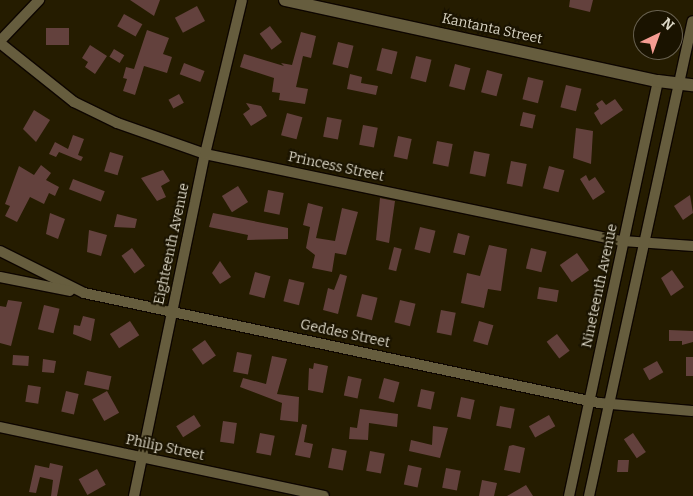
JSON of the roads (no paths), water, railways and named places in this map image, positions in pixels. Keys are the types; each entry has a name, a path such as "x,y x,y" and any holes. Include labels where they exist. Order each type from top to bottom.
{"street":[{"path":"0,42 39,0"},
{"name":"Eighteenth Avenue","path":"134,496 205,154 242,0"},
{"name":"Kantanta Street","path":"285,0 658,81 693,85"},
{"path":"589,496 677,84 693,21"},
{"name":"Princess Street","path":"0,42 74,102 117,123 205,154 623,241 643,244 693,246"},
{"name":"Nineteenth Avenue","path":"569,496 658,81"},
{"name":"Geddes Street","path":"0,251 84,293 590,401 693,411"},
{"path":"0,277 84,293"},
{"name":"Philip Street","path":"0,428 324,496"}]}
